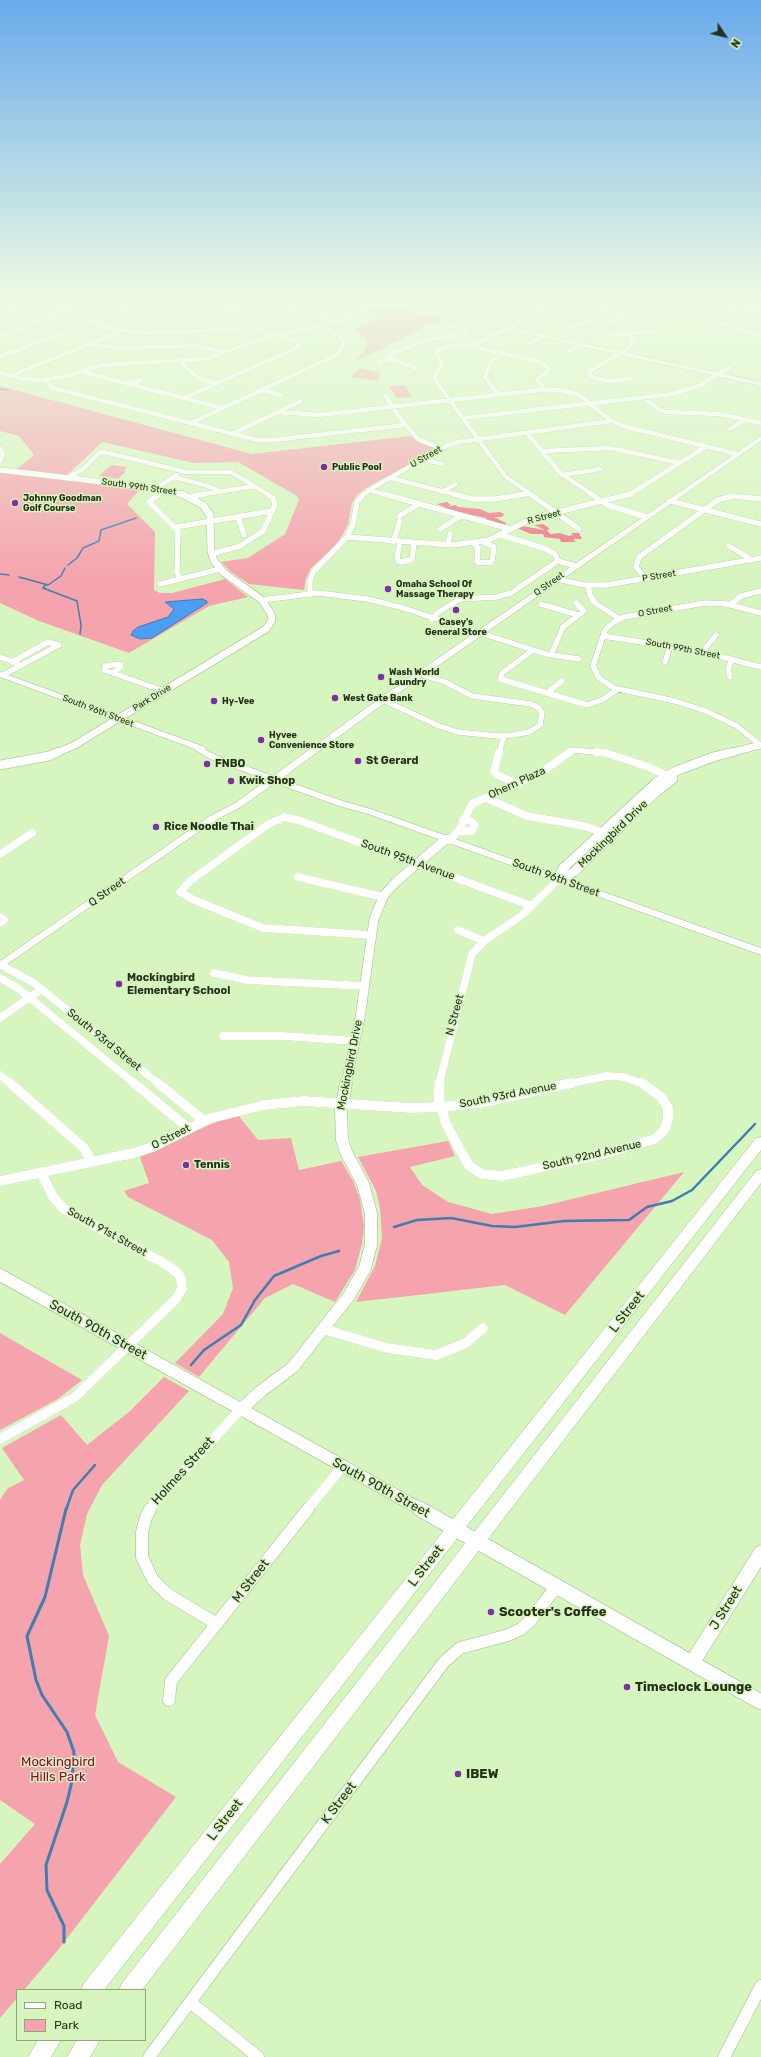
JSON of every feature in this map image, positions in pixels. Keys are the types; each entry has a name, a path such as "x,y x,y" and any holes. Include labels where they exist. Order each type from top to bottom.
{"main road":[{"name":"Q Street","path":"1,966 213,818 231,802 273,776 338,732 761,438"},
{"name":"South 96th Street","path":"1,675 196,748 224,755 342,804 352,805 761,952"},
{"name":"L Street","path":"92,1989 761,1141"},
{"name":"L Street","path":"130,1989 761,1174"},
{"path":"38,2057 50,2041"},
{"path":"77,2057 89,2041"}],"street":[{"path":"61,390 253,439 270,440 405,425"},
{"path":"153,390 222,408"},
{"path":"184,398 203,390"},
{"path":"191,423 261,390 280,395"},
{"path":"443,390 504,476 527,494 579,529"},
{"path":"494,390 498,395"},
{"path":"279,412 314,415 545,390 574,393 591,404 612,421 630,428 737,454"},
{"path":"463,418 591,404 689,390"},
{"path":"385,395 405,425 421,441 442,449"},
{"path":"643,397 660,410 679,414 713,414 761,423"},
{"path":"232,434 301,401"},
{"path":"679,414 682,420"},
{"path":"730,429 745,420"},
{"name":"U Street","path":"310,594 310,580 314,571 347,537 353,524 357,502 368,490 442,449 458,442 478,438 527,433 612,421"},
{"path":"527,433 554,468 562,475 614,508 647,517"},
{"name":"R Street","path":"347,537 414,543 448,544 483,542 501,535 528,520 604,503 634,494 705,447"},
{"path":"0,448 3,454 0,461"},
{"path":"542,451 610,448 680,463"},
{"path":"67,478 83,469 99,453 103,452 184,471 230,471 274,499 275,504 264,530 237,547 212,554"},
{"path":"422,460 442,464"},
{"path":"562,475 600,469"},
{"name":"South 99th Street","path":"0,470 165,490 188,497 206,508 211,521"},
{"path":"156,488 184,471"},
{"path":"174,477 208,486 219,491"},
{"path":"390,478 464,498 482,500 499,499 527,494"},
{"path":"442,492 456,484"},
{"path":"188,497 255,486"},
{"path":"165,490 149,502 176,527 178,531 177,572 180,579"},
{"path":"368,490 510,529"},
{"path":"645,578 636,567 639,556 718,500 732,496 761,499"},
{"path":"670,501 761,524"},
{"path":"393,542 400,518 419,504"},
{"path":"176,527 272,511"},
{"path":"440,529 461,516"},
{"path":"238,517 244,534"},
{"path":"211,521 212,554 220,568 262,600 310,594 357,597 478,634 494,641 504,641 551,655 579,659"},
{"path":"448,544 450,534"},
{"path":"501,535 546,549 555,554 558,561"},
{"path":"400,542 397,558 401,562 412,559 414,543"},
{"path":"474,543 478,548 477,562 490,563 492,560 494,547 483,542"},
{"path":"729,546 751,559"},
{"name":"P Street","path":"557,579 588,585 607,585 761,558"},
{"path":"432,620 437,613 460,599 497,596 511,593 558,561 576,566"},
{"path":"160,584 220,568"},
{"path":"588,585 590,595 595,603 620,619"},
{"path":"730,605 741,596 761,591"},
{"name":"Park Drive","path":"0,766 61,752 118,719 269,626 272,620 272,614 262,600"},
{"path":"551,655 563,628 584,611 576,602"},
{"name":"O Street","path":"618,689 601,679 595,672 593,666 603,636 609,626 620,619 692,604 713,603 730,605 761,613"},
{"path":"541,604 578,615"},
{"path":"702,652 716,635"},
{"name":"South 99th Street","path":"603,636 702,652 761,667"},
{"path":"1,675 59,645 48,642 12,662"},
{"path":"665,662 670,646"},
{"path":"534,650 502,673 500,678 522,687 581,704 593,704 618,689 675,701 706,711 737,726 761,745"},
{"path":"0,657 21,666"},
{"path":"730,676 728,669 732,659"},
{"path":"114,674 164,691"},
{"path":"383,700 451,730 504,736 525,733 539,727 542,713 536,707 522,702 472,696 445,682 420,674"},
{"path":"547,693 562,681"},
{"name":"Ohern Plaza","path":"504,736 494,772 517,784"},
{"name":"Mockingbird Drive","path":"559,879 562,869 643,793 667,776 722,754 761,745"},
{"name":"Ohern Plaza","path":"448,840 458,831 472,804 542,772 572,750 578,749 606,753 649,766 667,776"},
{"name":"Mockingbird Drive","path":"559,879 574,872 656,792 688,767"},
{"path":"486,798 527,816 579,825 602,831 612,836"},
{"name":"South 95th Avenue","path":"371,935 263,928 194,900 180,892 190,880 267,825 284,817 301,820 532,906"},
{"path":"458,831 472,831 475,825 471,821 463,820"},
{"path":"0,854 32,833"},
{"name":"Mockingbird Drive","path":"240,1410 261,1391 293,1367 349,1296 360,1277 368,1256 372,1233 371,1213 367,1194 346,1152 342,1140 340,1122 342,1102 365,986 371,935 376,913 383,897 396,882 448,840"},
{"path":"298,877 383,897"},
{"name":"N Street","path":"486,1175 475,1171 467,1164 446,1124 438,1090 443,1062 471,958 475,949 532,906 559,879"},
{"path":"0,917 4,920 0,923"},
{"path":"458,930 484,941"},
{"name":"South 93rd Street","path":"1,966 22,975 42,990 204,1121"},
{"path":"214,973 247,980 365,986"},
{"name":"South 93rd Street","path":"0,978 29,997 188,1128"},
{"path":"0,1018 29,997 42,990"},
{"path":"223,1036 283,1036 355,1041"},
{"path":"0,1075 84,1148 92,1162"},
{"name":"South 93rd Avenue","path":"342,1102 411,1108 441,1107 480,1102 607,1076 627,1078 642,1083 656,1092 664,1101"},
{"name":"O Street","path":"0,1180 146,1150 204,1121 218,1116 264,1105 304,1101 342,1102"},
{"name":"South 92nd Avenue","path":"486,1175 502,1176 646,1143 660,1134 666,1126 668,1114 664,1101"},
{"name":"South 91st Street","path":"42,1172 53,1197 64,1209 167,1265 178,1273 182,1283 182,1289 176,1299 128,1347"},
{"name":"South 90th Street","path":"1,1277 557,1586 761,1702"},
{"path":"324,1329 387,1348 436,1355 466,1343 484,1328"},
{"path":"0,1439 74,1397 128,1347"},
{"name":"Holmes Street","path":"217,1624 167,1594 153,1580 142,1557 142,1532 146,1517 154,1503 240,1410"},
{"name":"M Street","path":"169,1700 171,1681 342,1467"},
{"name":"J Street","path":"692,1663 761,1554"},
{"name":"K Street","path":"150,2057 444,1662 460,1648 508,1635 521,1629 530,1621 557,1586"},
{"path":"724,2057 761,1986"},
{"path":"190,2002 258,2057"}],"green space":[{"name":"Johnny Goodman Golf Course","path":"0,390 15,390 252,454 411,436 420,443 437,449 366,488 357,495 352,503 348,524 342,536 334,547 311,568 306,578 304,590 249,584 231,572 221,562 248,558 285,534 299,500 297,496 238,462 194,463 102,442 62,480 140,489 127,504 155,532 154,590 160,593 172,593 225,579 248,597 209,606 129,653 39,621 0,603 0,473 11,474 34,455 19,436 0,431"},
{"path":"392,390 408,390 413,397 397,398"},
{"path":"111,465 127,467 124,471 126,471 118,479 99,476"},
{"path":"238,1115 258,1140 291,1138 299,1170 341,1161 353,1181 360,1199 364,1226 362,1244 355,1270 335,1302 293,1284 265,1298 199,1377 175,1363 223,1314 233,1288 229,1262 212,1240 128,1197 124,1191 149,1183 140,1157 160,1149 202,1127"},
{"path":"448,1141 455,1156 410,1167 422,1185 448,1202 492,1214 543,1206 684,1172 565,1315 505,1285 356,1302 375,1266 382,1238 380,1209 376,1191 358,1157"},
{"path":"0,1333 82,1380 58,1399 0,1430"},
{"name":"Mockingbird Hills Park","path":"164,1377 189,1391 102,1485 87,1514 80,1545 83,1575 109,1636 95,1715 118,1762 176,1797 58,1950 25,1989 16,1989 16,1999 0,2018 0,1864 35,1824 0,1800 0,1500 7,1489 24,1480 2,1448 61,1415 87,1445 129,1412"}],"shaded area":[{"path":"447,502 451,505 448,507 455,505 458,507 480,509 489,513 500,512 504,514 502,517 494,517 506,523 504,526 485,520 487,518 453,511 437,504"},
{"path":"543,524 550,529 547,530 550,534 560,533 569,536 573,535 571,533 579,533 582,539 573,539 576,542 561,542 560,539 544,537 543,534 531,534 517,528 522,526 545,530 534,525"}],"water":[{"path":"202,599 207,601 207,603 152,638 140,639 131,635 138,627 168,617 174,609 165,602"}],"waterway":[{"path":"68,565 77,558 83,548 99,541 101,530 136,518"},
{"path":"46,584 48,585 61,576 65,568"},
{"path":"0,574 9,575"},
{"path":"19,577 46,584"},
{"path":"46,584 43,588 77,601 81,625 80,634"},
{"path":"394,1227 417,1220 451,1218 492,1226 515,1227 564,1221 629,1220 647,1207 672,1201 692,1190 755,1124"},
{"path":"191,1365 204,1350 241,1325 255,1300 274,1276 321,1256 339,1251"},
{"path":"66,1510 73,1490 95,1465"},
{"path":"64,1942 64,1926 47,1890 46,1865 67,1802 72,1781 74,1752 67,1732 42,1695 36,1680 27,1636 45,1597 66,1509"}],"place":[{"name":"Public Pool","path":"324,467"},
{"name":"Johnny Goodman Golf Course","path":"15,503"},
{"name":"Omaha School Of Massage Therapy","path":"388,589"},
{"name":"Casey's General Store","path":"456,610"},
{"name":"Wash World Laundry","path":"381,677"},
{"name":"West Gate Bank","path":"335,698"},
{"name":"Hy-Vee","path":"214,701"},
{"name":"Hyvee Convenience Store","path":"261,740"},
{"name":"St Gerard","path":"358,761"},
{"name":"FNBO","path":"207,764"},
{"name":"Kwik Shop","path":"231,781"},
{"name":"Rice Noodle Thai","path":"156,827"},
{"name":"Mockingbird Elementary School","path":"119,984"},
{"name":"Tennis","path":"186,1165"},
{"name":"Scooter's Coffee","path":"491,1612"},
{"name":"Timeclock Lounge","path":"627,1687"},
{"name":"IBEW","path":"458,1774"}]}
